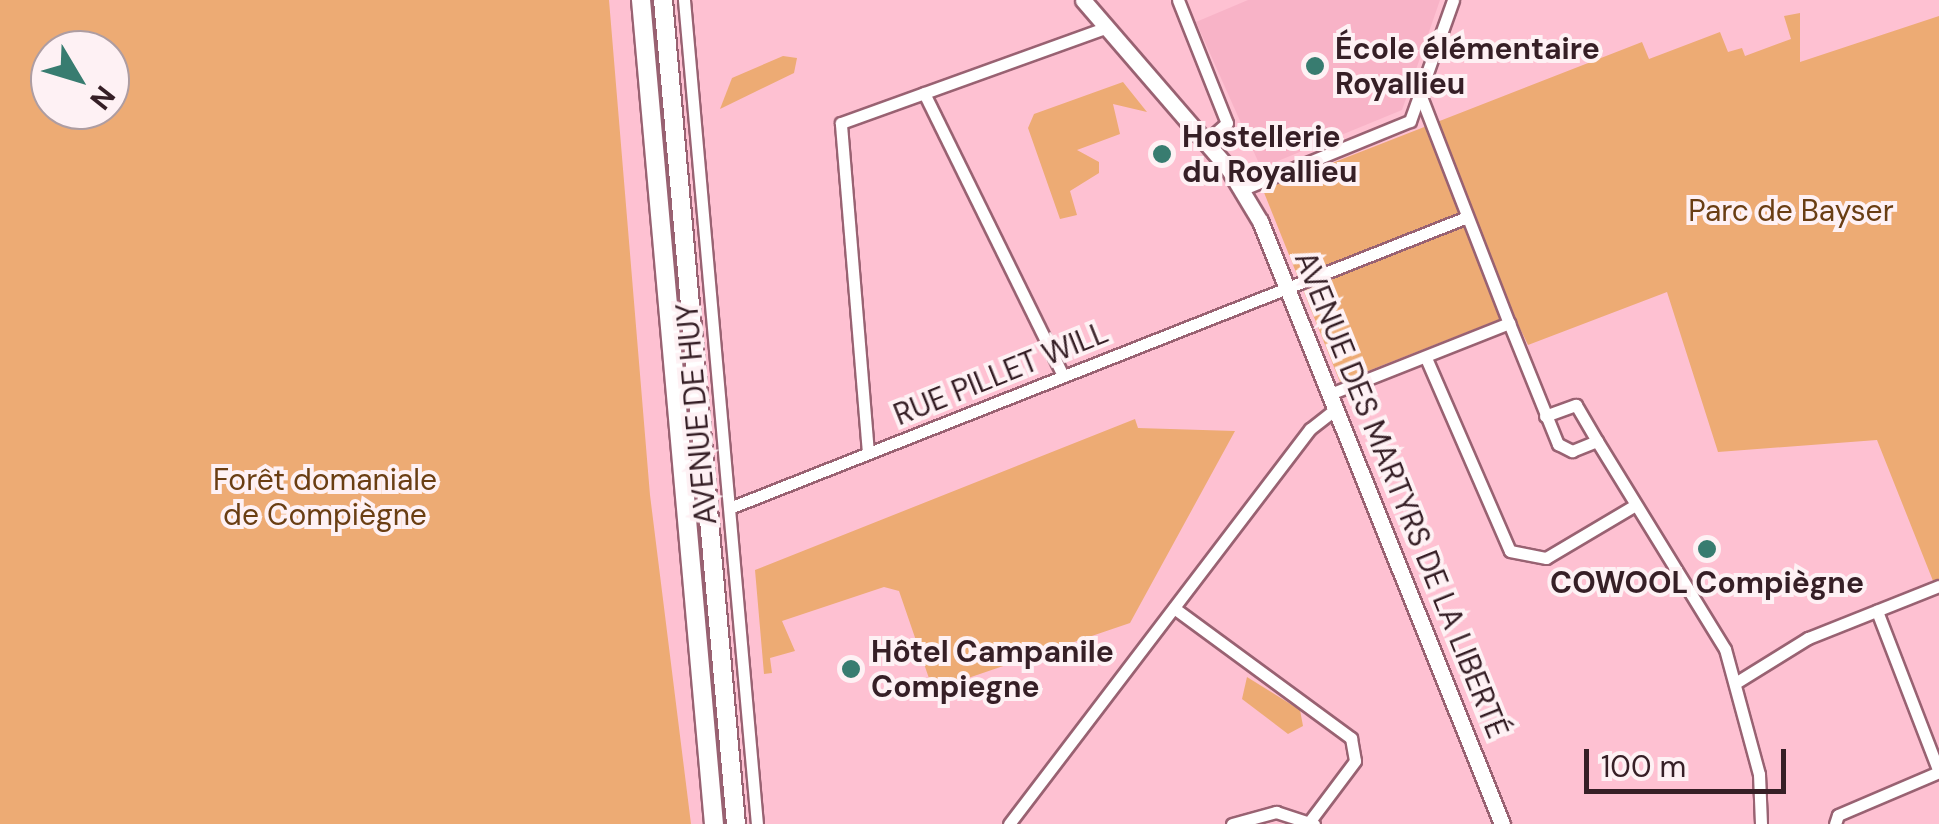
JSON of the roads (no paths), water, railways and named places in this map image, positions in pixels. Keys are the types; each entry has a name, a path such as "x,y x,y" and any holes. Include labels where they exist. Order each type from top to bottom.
{"main road":[{"path":"641,0 714,824"},
{"path":"663,0 736,824"}],"street":[{"name":"AVENUE DE HUY","path":"684,0 732,507 757,824"},
{"name":"AVENUE DES MARTYRS DE LA LIBERTÉ","path":"1083,0 1244,189 1288,288 1502,824"},
{"path":"1178,0 1226,123 1206,141"},
{"path":"1244,189 1410,121 1453,0"},
{"path":"868,453 838,129 924,92 1107,28"},
{"path":"924,92 1062,376"},
{"path":"1420,94 1545,416 1565,449 1597,441"},
{"name":"RUE PILLET WILL","path":"732,507 1467,216"},
{"path":"1009,824 1333,402 1509,322"},
{"path":"1426,358 1510,551 1546,558 1632,507"},
{"path":"1545,416 1576,405 1632,507 1693,592 1736,682 1761,824"},
{"path":"1736,682 1877,611 1939,586"},
{"path":"1174,608 1350,738 1355,761 1312,822 1276,812 1232,824"},
{"path":"1835,824 1838,814 1939,772 1877,611"}],"place":[{"name":"École élémentaire Royallieu","path":"1315,66"},
{"name":"Hostellerie du Royallieu","path":"1162,154"},
{"name":"COWOOL Compiègne","path":"1707,549"},
{"name":"Hôtel Campanile Compiegne","path":"851,669"}],"park label":[{"name":"Parc de Bayser","path":"1791,211"},
{"name":"Forêt domaniale de Compiègne","path":"325,497"}]}
